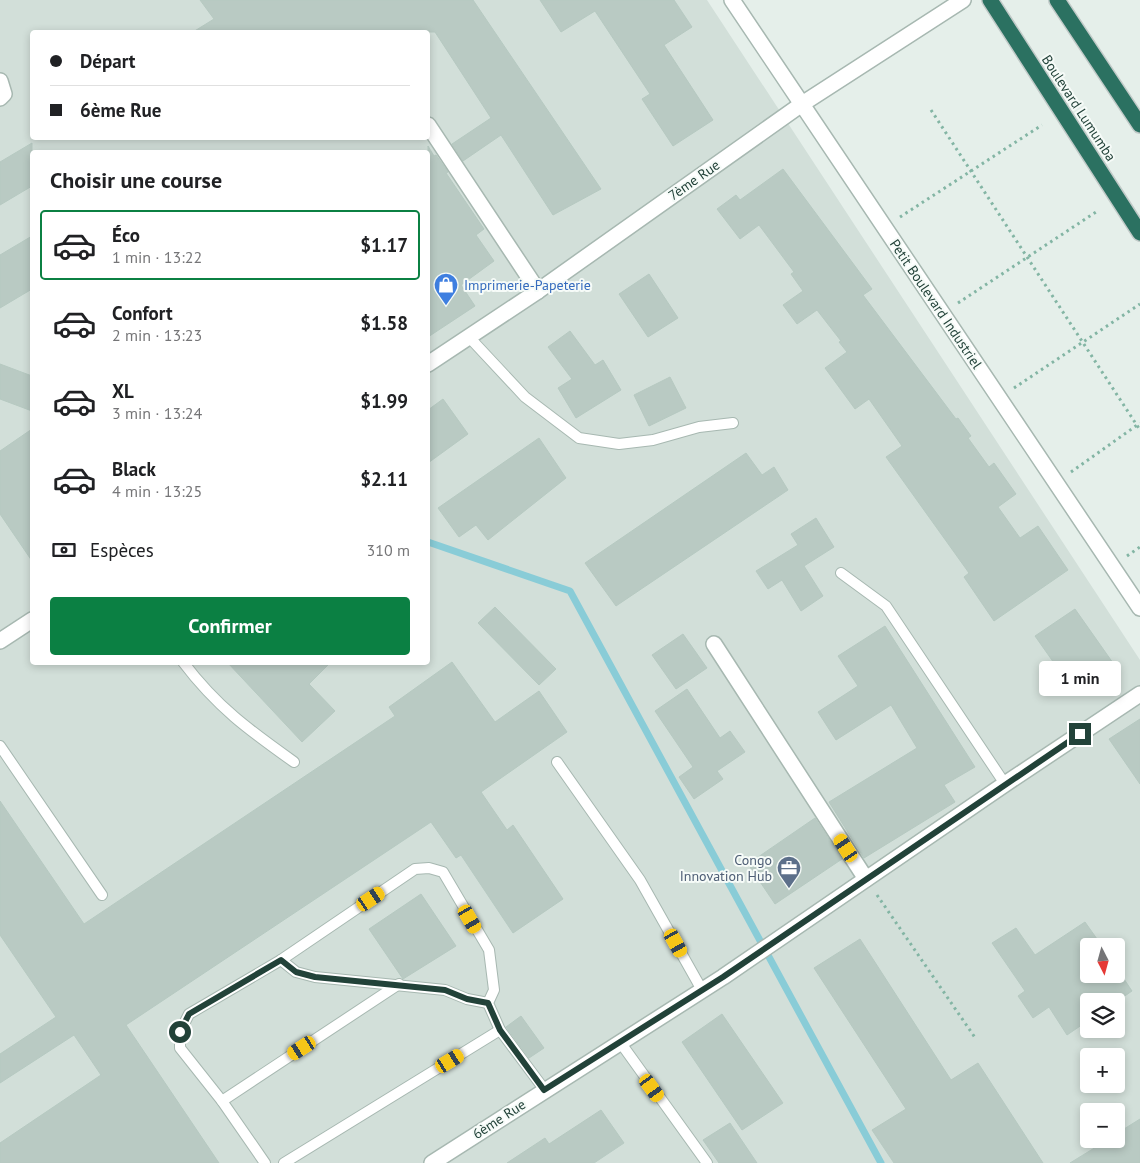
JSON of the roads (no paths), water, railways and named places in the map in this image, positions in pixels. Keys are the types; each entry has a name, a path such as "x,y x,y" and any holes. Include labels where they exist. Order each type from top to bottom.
{"highway":[{"name":"Boulevard Lumumba","path":"990,0 1140,233"},
{"path":"1057,0 1140,125"}],"street":[{"name":"Petit Boulevard Industriel","path":"732,0 1140,608"},
{"name":"7ème Rue","path":"430,363 538,291 802,104 963,0"},
{"path":"0,81 4,94 0,98"},
{"path":"430,128 538,291"},
{"path":"0,640 30,621"},
{"path":"714,644 866,879"},
{"name":"6ème Rue","path":"432,1163 723,977 1140,694"}],"lane":[{"path":"469,337 525,398 579,438 619,444 653,440 699,427 733,423"},
{"path":"841,573 886,606 1005,784"},
{"path":"185,665 201,686 236,721 294,762"},
{"path":"0,746 102,895"},
{"path":"557,762 640,880 702,990"},
{"path":"265,1163 222,1101 180,1048 180,1032 189,1014 281,960 416,869 429,868 443,872 489,950 494,990 488,1003 500,1030 544,1090"},
{"path":"281,960 296,972 315,977 445,990 467,999 488,1003"},
{"path":"222,1101 399,984"},
{"path":"284,1163 500,1030"},
{"path":"620,1042 707,1163"}],"waterway":[{"path":"430,543 570,591 881,1163"}],"place":[{"name":"Imprimerie-Papeterie","path":"446,306"},
{"name":"Congo Innovation Hub","path":"789,889"}]}
